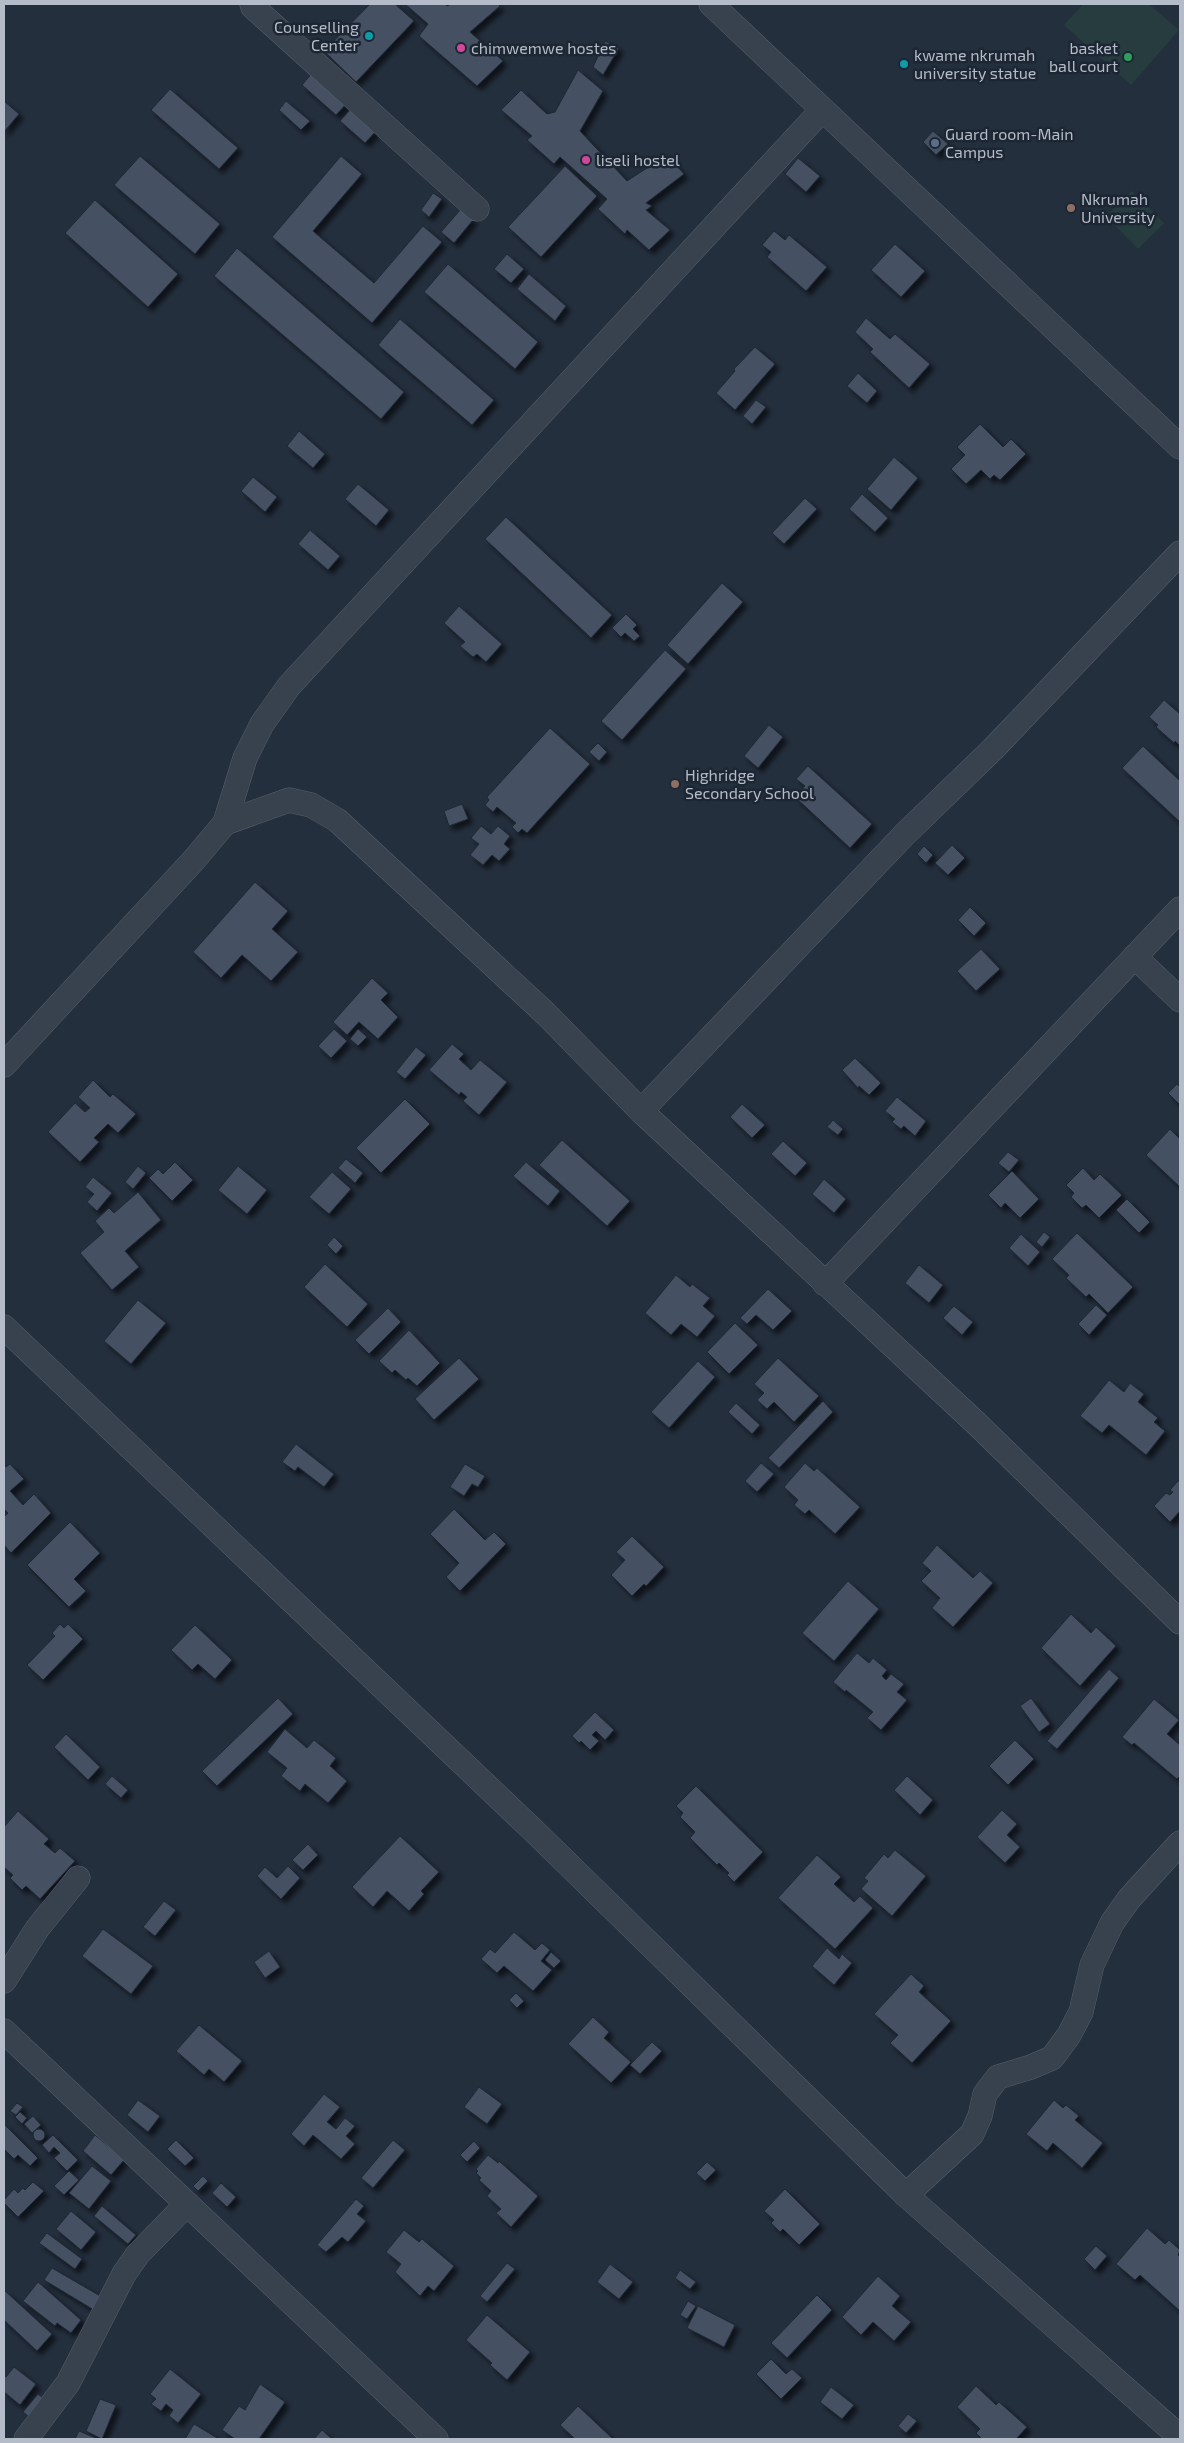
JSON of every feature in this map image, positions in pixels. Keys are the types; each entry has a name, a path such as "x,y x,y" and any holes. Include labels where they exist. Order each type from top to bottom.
{"street":[{"path":"252,4 253,7 477,209"},
{"path":"711,4 1180,447"},
{"path":"4,1066 193,861 225,823 245,758 262,724 289,686 822,110"},
{"path":"641,1111 905,834 993,749 1180,553"},
{"path":"225,823 289,800 311,805 338,820 546,1014 641,1111 976,1423 1180,1622"},
{"path":"825,1284 1180,909"},
{"path":"1136,957 1180,1000"},
{"path":"4,1327 534,1831 906,2195 1180,2437"},
{"path":"906,2195 972,2134 980,2116 985,2094 998,2076 1030,2067 1052,2058 1069,2035 1081,2012 1092,1965 1112,1923 1128,1899 1180,1843"},
{"path":"4,1981 36,1929 78,1878"},
{"path":"4,2031 429,2437"},
{"path":"26,2439 68,2383 124,2274 138,2254 187,2204"}],"green space":[{"name":"basket ball court","path":"1083,4 1149,4 1179,30 1131,85 1064,25"},
{"path":"1132,191 1164,223 1138,249 1106,216"}],"building":[{"name":"Counselling Center","path":"370,4 395,4 414,21 356,82 324,51"},
{"name":"chimwemwe hostes","path":"405,4 445,4 447,6 451,4 498,4 500,6 470,32 503,61 477,86 419,36 428,24"},
{"path":"605,41 619,48 603,75 593,67"},
{"name":"liseli hostel","path":"578,70 603,91 580,131 627,181 667,155 684,174 646,203 652,206 646,210 670,230 649,250 627,230 625,234 598,209 607,199 560,157 554,164 527,140 532,136 501,110 521,90 547,114 555,112"},
{"path":"312,73 347,103 336,115 302,85"},
{"path":"170,89 238,148 219,169 151,110"},
{"path":"4,101 19,114 4,132"},
{"path":"286,101 310,121 301,130 279,110"},
{"path":"351,109 376,131 365,143 340,121"},
{"name":"Guard room-Main Campus","path":"933,131 948,144 936,155 923,142"},
{"path":"140,156 220,224 195,254 114,185"},
{"path":"341,156 362,174 313,231 374,283 423,226 442,242 372,323 272,237"},
{"path":"798,158 820,176 806,192 785,174"},
{"path":"565,166 597,196 541,257 508,227"},
{"path":"433,193 442,199 429,217 421,210"},
{"path":"95,200 178,274 148,307 65,233"},
{"path":"461,209 473,220 454,243 441,232"},
{"path":"774,231 785,240 789,235 827,267 806,291 767,257 771,252 762,245"},
{"path":"895,244 925,271 901,297 871,270"},
{"path":"237,248 404,392 381,419 214,276"},
{"path":"507,254 524,269 511,283 494,269"},
{"path":"448,264 538,342 515,369 424,292"},
{"path":"529,274 566,306 555,321 517,289"},
{"path":"866,318 890,339 895,334 930,364 909,388 870,352 873,349 855,332"},
{"path":"400,319 494,400 472,425 378,345"},
{"path":"755,347 775,364 735,410 716,393 735,371 734,369"},
{"path":"858,373 877,391 867,403 847,386"},
{"path":"756,400 766,407 752,424 743,416"},
{"path":"980,424 1003,447 1011,439 1026,454 1000,480 994,475 990,479 981,470 966,484 951,469 965,455 957,447"},
{"path":"299,431 325,454 313,468 287,446"},
{"path":"894,457 918,478 891,510 867,489"},
{"path":"253,477 277,497 265,512 241,491"},
{"path":"358,484 389,510 376,526 345,499"},
{"path":"862,494 888,518 875,532 849,509"},
{"path":"805,498 817,509 784,544 772,533"},
{"path":"506,517 612,615 591,638 485,539"},
{"path":"310,530 340,556 328,570 298,544"},
{"path":"722,583 743,602 688,664 667,645"},
{"path":"459,606 502,644 486,662 477,654 473,657 460,646 465,642 444,623"},
{"path":"626,614 637,625 633,629 640,636 634,641 625,633 621,637 612,628"},
{"path":"665,650 686,669 622,740 601,721"},
{"path":"1164,700 1180,714 1180,746 1156,727 1158,725 1149,717"},
{"path":"769,725 783,737 758,768 744,756"},
{"path":"550,728 590,764 527,833 522,829 518,833 512,827 516,823 497,807 493,812 485,805 489,800 487,797"},
{"path":"598,743 607,752 599,761 589,752"},
{"path":"1143,746 1180,781 1180,822 1122,768"},
{"path":"808,766 872,824 850,848 795,797 805,786 796,779"},
{"path":"462,804 468,819 449,826 444,811"},
{"path":"481,826 491,834 498,826 510,836 504,844 510,849 499,861 492,855 483,865 470,855 479,844 471,838"},
{"path":"952,845 965,858 948,875 935,863"},
{"path":"924,846 933,855 926,863 917,854"},
{"path":"255,882 288,911 272,929 298,952 271,981 242,955 221,978 193,952"},
{"path":"970,907 986,923 974,936 958,920"},
{"path":"981,949 1000,969 976,991 957,971"},
{"path":"372,978 388,993 381,1000 398,1017 378,1039 359,1022 347,1035 333,1022"},
{"path":"334,1029 347,1041 331,1058 318,1046"},
{"path":"358,1029 367,1037 358,1046 350,1039"},
{"path":"452,1044 464,1054 459,1059 471,1070 480,1060 507,1082 479,1115 463,1101 467,1097 461,1092 459,1095 429,1070"},
{"path":"416,1047 426,1055 405,1079 396,1072"},
{"path":"855,1058 881,1083 869,1095 859,1086 858,1088 842,1070"},
{"path":"93,1080 110,1097 113,1094 136,1114 118,1133 108,1124 94,1138 99,1142 80,1162 48,1132 75,1103 85,1112 90,1108 78,1097"},
{"path":"1177,1084 1180,1087 1180,1105 1168,1093"},
{"path":"897,1097 926,1121 915,1136 904,1126 901,1129 892,1122 895,1119 885,1111"},
{"path":"405,1099 430,1124 381,1173 356,1148"},
{"path":"742,1104 765,1125 752,1138 730,1117"},
{"path":"833,1120 843,1129 838,1135 827,1127"},
{"path":"1170,1129 1180,1139 1180,1187 1146,1155"},
{"path":"562,1140 630,1201 607,1226 539,1165"},
{"path":"783,1141 807,1163 795,1176 771,1154"},
{"path":"1008,1152 1019,1160 1009,1172 998,1163"},
{"path":"346,1159 363,1173 355,1183 338,1168"},
{"path":"175,1162 193,1180 172,1201 149,1178 158,1169 163,1174"},
{"path":"526,1162 560,1191 548,1206 513,1176"},
{"path":"138,1166 146,1173 133,1189 125,1182"},
{"path":"238,1166 267,1190 247,1214 218,1190"},
{"path":"1083,1168 1094,1180 1100,1174 1122,1195 1099,1218 1086,1205 1082,1208 1071,1197 1074,1193 1066,1185"},
{"path":"1012,1171 1039,1199 1020,1218 1005,1203 1001,1208 988,1195"},
{"path":"332,1172 351,1189 329,1214 309,1197"},
{"path":"93,1177 112,1193 97,1211 87,1202 94,1194 85,1187"},
{"path":"824,1179 846,1199 834,1213 812,1194"},
{"path":"138,1192 161,1220 125,1251 139,1267 112,1290 80,1253 104,1232 95,1221 109,1208 114,1213"},
{"path":"1127,1199 1150,1222 1139,1233 1116,1210"},
{"path":"1044,1232 1050,1237 1042,1247 1036,1242"},
{"path":"1077,1233 1133,1287 1108,1313 1089,1294 1086,1297 1066,1278 1069,1275 1052,1259"},
{"path":"1021,1234 1040,1252 1028,1266 1009,1248"},
{"path":"334,1237 343,1246 336,1254 327,1245"},
{"path":"325,1264 368,1304 347,1327 304,1287"},
{"path":"919,1265 943,1285 929,1303 905,1283"},
{"path":"676,1275 690,1287 692,1284 710,1298 703,1306 715,1316 697,1337 681,1324 671,1335 645,1313"},
{"path":"768,1289 792,1311 773,1330 756,1315 747,1324 740,1318"},
{"path":"138,1300 166,1323 131,1364 104,1341"},
{"path":"1096,1305 1107,1315 1089,1335 1078,1324"},
{"path":"954,1306 973,1322 962,1335 943,1318"},
{"path":"388,1308 401,1322 369,1354 355,1340"},
{"path":"735,1323 758,1345 729,1374 707,1352"},
{"path":"409,1330 440,1363 417,1386 408,1378 406,1380 395,1370 392,1373 379,1361"},
{"path":"459,1358 479,1379 434,1420 415,1399"},
{"path":"778,1358 819,1396 794,1422 774,1402 767,1409 757,1400 764,1393 754,1384"},
{"path":"698,1361 715,1377 669,1428 651,1412"},
{"path":"1109,1380 1124,1392 1130,1383 1144,1394 1138,1402 1158,1418 1154,1422 1165,1431 1146,1455 1109,1425 1102,1433 1080,1416"},
{"path":"823,1401 833,1412 779,1468 768,1458"},
{"path":"736,1403 760,1425 752,1434 728,1412"},
{"path":"296,1444 334,1474 324,1487 298,1467 295,1471 282,1462"},
{"path":"761,1463 774,1474 757,1492 745,1481"},
{"path":"805,1463 814,1471 817,1468 860,1507 835,1534 809,1510 805,1514 794,1505 798,1500 784,1487"},
{"path":"4,1464 6,1467 10,1464 24,1479 10,1491 23,1505 34,1494 51,1513 11,1553 4,1545 4,1517 8,1513 4,1509"},
{"path":"465,1464 485,1476 478,1487 472,1484 464,1496 450,1487"},
{"path":"1180,1481 1180,1511 1170,1522 1154,1506 1166,1493 1170,1495 1173,1492 1170,1490"},
{"path":"454,1509 485,1540 494,1532 506,1544 460,1591 446,1577 459,1563 430,1534"},
{"path":"70,1522 100,1553 74,1579 86,1591 69,1607 27,1565"},
{"path":"632,1536 664,1567 646,1586 644,1584 632,1596 611,1575 625,1560 616,1552"},
{"path":"937,1545 973,1578 980,1571 993,1583 953,1627 932,1608 940,1598 921,1581 931,1571 922,1563"},
{"path":"848,1581 879,1609 834,1661 802,1633"},
{"path":"1071,1614 1091,1633 1096,1627 1116,1646 1080,1686 1041,1648"},
{"path":"60,1624 64,1628 68,1624 83,1639 43,1680 27,1665 55,1636 52,1633"},
{"path":"195,1625 232,1660 215,1679 198,1664 192,1670 171,1650"},
{"path":"857,1653 869,1663 873,1658 887,1670 882,1676 886,1680 891,1674 904,1684 897,1692 907,1700 881,1730 867,1718 873,1712 833,1682"},
{"path":"1109,1669 1119,1678 1057,1749 1047,1741"},
{"path":"278,1698 293,1714 217,1786 202,1771"},
{"path":"1031,1698 1050,1724 1039,1732 1020,1706"},
{"path":"1154,1699 1179,1720 1167,1734 1180,1745 1180,1776 1177,1779 1134,1743 1132,1745 1122,1737"},
{"path":"595,1712 614,1730 605,1740 596,1731 592,1735 599,1741 590,1750 581,1741 579,1743 572,1736"},
{"path":"285,1729 307,1748 314,1740 336,1758 330,1766 347,1781 328,1803 305,1784 300,1791 281,1776 287,1768 267,1752"},
{"path":"66,1734 100,1767 88,1780 54,1747"},
{"path":"1015,1740 1034,1759 1008,1785 989,1766"},
{"path":"112,1776 128,1790 121,1798 105,1784"},
{"path":"907,1776 933,1800 920,1815 894,1790"},
{"path":"696,1786 763,1852 734,1882 727,1875 729,1873 719,1863 717,1865 690,1838 695,1832 680,1817 683,1813 676,1806"},
{"path":"1002,1810 1017,1824 1007,1835 1020,1847 1005,1863 977,1837"},
{"path":"18,1811 49,1839 44,1844 55,1853 60,1848 75,1861 40,1899 26,1886 22,1890 10,1878 13,1875 5,1868 4,1870 4,1827"},
{"path":"400,1836 439,1872 421,1891 424,1894 409,1911 387,1891 373,1907 352,1887"},
{"path":"308,1844 318,1855 303,1870 292,1860"},
{"path":"895,1850 926,1876 892,1916 861,1889 868,1881 864,1878 884,1854 888,1858"},
{"path":"817,1855 841,1877 834,1884 854,1902 860,1896 873,1908 835,1949 778,1898"},
{"path":"288,1866 300,1878 281,1899 257,1876 265,1867 277,1878"},
{"path":"164,1901 176,1910 155,1936 143,1927"},
{"path":"103,1929 153,1966 131,1994 82,1956"},
{"path":"514,1932 535,1950 542,1943 550,1950 541,1961 552,1970 533,1991 504,1966 497,1973 481,1959 490,1949 495,1953"},
{"path":"827,1948 839,1959 842,1954 852,1963 834,1985 812,1966"},
{"path":"269,1951 280,1967 265,1978 254,1962"},
{"path":"551,1952 561,1961 554,1968 545,1960"},
{"path":"911,1974 924,1986 919,1992 951,2021 912,2063 890,2043 898,2035 874,2014"},
{"path":"516,1993 524,2001 517,2008 509,2000"},
{"path":"593,2017 609,2032 604,2038 631,2062 611,2083 568,2044"},
{"path":"199,2025 242,2061 224,2082 209,2069 204,2075 176,2051"},
{"path":"652,2042 662,2051 640,2074 630,2065"},
{"path":"479,2087 502,2104 487,2124 464,2107"},
{"path":"324,2094 340,2107 327,2122 336,2129 345,2118 355,2126 346,2136 355,2144 341,2159 313,2135 304,2146 291,2134"},
{"path":"138,2100 160,2116 148,2132 127,2115"},
{"path":"1054,2100 1063,2108 1066,2105 1079,2116 1075,2120 1103,2143 1082,2168 1053,2143 1047,2151 1026,2134"},
{"path":"17,2103 23,2107 16,2115 10,2111"},
{"path":"20,2112 27,2118 22,2124 15,2117"},
{"path":"33,2116 41,2125 32,2133 24,2124"},
{"path":"4,2124 38,2158 30,2166 18,2155 14,2159 4,2149"},
{"path":"39,2129 45,2135 39,2141 33,2135"},
{"path":"53,2135 78,2160 67,2171 54,2158 60,2153 54,2147 49,2153 42,2145"},
{"path":"95,2135 124,2160 111,2175 83,2151"},
{"path":"176,2140 194,2158 185,2166 167,2149"},
{"path":"393,2140 405,2150 373,2188 361,2178"},
{"path":"474,2141 480,2148 467,2162 460,2155"},
{"path":"488,2155 498,2163 499,2161 538,2196 511,2227 496,2213 501,2209 487,2196 491,2191 479,2180 481,2178 476,2173 478,2171 476,2169"},
{"path":"707,2162 716,2170 705,2181 696,2173"},
{"path":"92,2166 111,2181 89,2209 69,2193"},
{"path":"69,2171 79,2180 64,2195 54,2186"},
{"path":"203,2176 208,2181 198,2191 193,2186"},
{"path":"33,2182 44,2191 18,2217 4,2203 4,2200 14,2189 18,2193 23,2188 25,2190"},
{"path":"221,2183 236,2197 227,2207 212,2193"},
{"path":"785,2189 820,2224 799,2245 783,2229 780,2232 771,2223 774,2220 764,2211"},
{"path":"356,2199 364,2206 357,2214 366,2221 348,2242 342,2237 326,2252 317,2245"},
{"path":"102,2206 136,2235 128,2244 94,2216"},
{"path":"71,2211 96,2232 81,2250 56,2229"},
{"path":"1147,2228 1165,2244 1169,2240 1180,2250 1178,2255 1180,2257 1180,2311 1140,2275 1135,2280 1116,2264"},
{"path":"404,2230 419,2242 422,2239 454,2266 434,2291 428,2286 420,2296 395,2272 401,2264 386,2252"},
{"path":"47,2233 82,2259 75,2269 39,2243"},
{"path":"1096,2246 1107,2256 1095,2270 1084,2259"},
{"path":"507,2263 515,2269 487,2302 480,2296"},
{"path":"610,2264 633,2282 619,2299 597,2282"},
{"path":"52,2268 102,2297 94,2310 44,2280"},
{"path":"680,2270 696,2282 690,2289 675,2278"},
{"path":"878,2276 900,2296 892,2306 911,2322 894,2341 873,2322 861,2335 842,2317"},
{"path":"38,2282 81,2320 71,2333 57,2323 55,2326 23,2301"},
{"path":"4,2290 52,2334 37,2351 4,2320"},
{"path":"817,2295 832,2310 787,2358 771,2343"},
{"path":"688,2301 696,2306 687,2319 680,2315"},
{"path":"698,2306 735,2325 724,2347 687,2328"},
{"path":"487,2315 530,2352 507,2380 490,2365 492,2363 466,2340"},
{"path":"771,2359 786,2374 792,2369 802,2378 781,2399 756,2374"},
{"path":"14,2367 36,2384 20,2405 4,2392 4,2375 6,2377"},
{"path":"170,2369 201,2394 178,2423 169,2416 173,2410 166,2404 161,2411 151,2404 156,2399 150,2394"},
{"path":"260,2384 285,2402 259,2439 235,2439 222,2430 239,2406 245,2410"},
{"path":"976,2386 996,2405 999,2402 1027,2427 1016,2439 982,2439 976,2433 980,2429 957,2407"},
{"path":"831,2387 854,2405 842,2419 820,2402"},
{"path":"38,2394 49,2403 34,2421 23,2412"},
{"path":"100,2399 116,2405 102,2439 86,2431"},
{"path":"578,2406 613,2439 575,2439 560,2425"},
{"path":"908,2414 917,2421 906,2433 898,2426"},
{"path":"194,2424 219,2439 185,2439"},
{"path":"322,2430 332,2439 314,2439"},
{"path":"79,2431 98,2439 75,2439"}],"place":[{"name":"Counselling Center","path":"369,36"},
{"name":"chimwemwe hostes","path":"461,48"},
{"name":"basket ball court","path":"1128,57"},
{"name":"kwame nkrumah university statue","path":"904,64"},
{"name":"Guard room-Main Campus","path":"935,143"},
{"name":"liseli hostel","path":"586,160"},
{"name":"Nkrumah University","path":"1071,208"},
{"name":"Highridge Secondary School","path":"675,784"}]}
